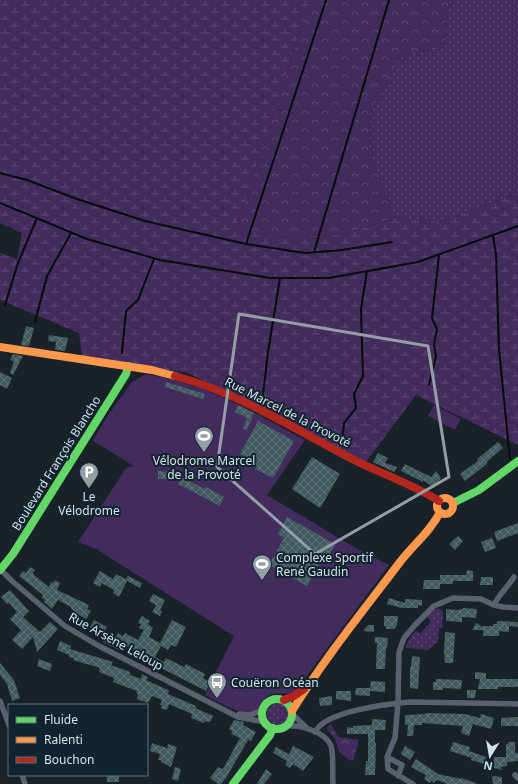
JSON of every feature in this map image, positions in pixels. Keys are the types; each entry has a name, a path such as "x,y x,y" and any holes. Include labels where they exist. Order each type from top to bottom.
{"main road":[{"name":"Rue Marcel de la Provoté","path":"0,347 128,366 179,376 227,393 376,471 426,493 438,501"},
{"name":"Boulevard François Blancho","path":"0,570 13,554 63,475 126,374 128,366"},
{"path":"452,503 461,500 478,490 518,461"},
{"path":"443,498 449,499 452,503 453,508 450,512 445,514 440,512 437,508 438,501 443,498"},
{"path":"307,687 294,696 284,700 271,700 266,704 262,716 265,722 273,728 280,729 291,721 292,713 307,687 405,556 436,520 440,512"},
{"path":"284,700 288,704 292,713"},
{"path":"233,784 270,735 273,728"}],"street":[{"name":"Rue Arsène Leloup","path":"0,570 65,626 99,646 241,718 265,722"},
{"path":"494,604 498,596 509,586 514,577"},
{"path":"413,784 388,769 388,757 395,738 398,703 399,652 404,638 434,606 453,598 481,599 503,607 518,608"},
{"path":"0,701 8,722"},
{"path":"315,732 317,726 330,718 355,711 398,703 518,704"},
{"name":"Rue Arsène Leloup","path":"235,714 250,715 263,710"},
{"path":"292,713 306,727 326,739 331,746 333,784"},
{"path":"286,726 306,727"},
{"path":"388,757 402,765 398,776"}],"highlighted area":[{"path":"239,314 428,346 449,477 315,554 217,467"}],"green space":[{"path":"0,0 310,0 236,228 274,237 341,235 395,218 440,222 518,193 518,445 416,395 366,462 188,373 82,356 79,333 0,300 0,253 17,259 22,233 0,223"},
{"path":"310,0 449,0 445,41 440,49 420,51 400,57 370,114 369,151 395,218 341,235 274,237 236,228"},
{"path":"449,0 518,0 518,193 440,222 395,218 369,151 370,114 400,57 420,51 440,49 445,41"},
{"name":"Complexe Sportif René Gaudin","path":"146,374 189,384 209,392 247,409 305,440 267,495 354,547 389,565 294,693 269,695 257,710 252,712 238,711 205,695 234,636 96,549 78,542 126,468 134,466 93,441 106,418 132,382"},
{"path":"434,405 461,419 455,430 428,416"},
{"path":"439,608 443,612 442,628 439,628 438,642 428,650 405,648 415,631 420,634 431,621 427,617"},
{"path":"278,703 282,704 288,710 288,718 282,724 278,725 274,724 268,718 267,714 268,710 274,704"},
{"path":"331,724 338,737 359,740 353,761 349,760 339,752 335,739 327,729 327,727"}],"building":[{"path":"26,326 34,328 29,346 21,345"},
{"path":"49,335 68,338 65,351 55,350 56,342 48,341"},
{"path":"13,354 23,356 13,375 10,373 14,361 10,360"},
{"path":"0,372 12,378 7,389 0,385"},
{"path":"166,382 205,394 203,399 165,387"},
{"path":"238,405 254,413 247,430 243,429 247,418 235,412"},
{"path":"258,421 294,441 273,478 255,469 257,466 255,464 256,463 240,454"},
{"path":"498,442 503,448 487,462 487,464 465,481 460,474 478,461 477,459"},
{"path":"378,453 388,458 385,463 397,467 394,472 373,462"},
{"path":"312,457 340,474 320,508 292,489"},
{"path":"405,464 431,477 436,471 441,478 434,488 423,480 423,482 401,471"},
{"path":"158,471 177,472 177,475 205,489 206,487 224,497 220,506 178,484 181,479 158,479"},
{"path":"287,517 335,544 329,556 325,554 307,586 269,565 284,538 278,534"},
{"path":"518,523 518,533 497,541 494,532"},
{"path":"458,536 463,541 455,550 449,544"},
{"path":"492,538 496,548 485,552 481,542"},
{"path":"30,567 35,570 33,573 34,575 49,587 51,582 53,583 55,580 60,583 57,590 89,605 87,609 91,611 86,619 73,611 71,607 58,600 52,609 44,602 45,600 42,598 43,595 19,576 23,571 26,573"},
{"path":"467,570 473,571 473,581 453,581 453,584 440,584 440,575 466,575"},
{"path":"100,571 113,579 116,574 126,579 128,576 142,583 140,588 127,581 119,597 113,593 114,590 102,583 100,587 93,583"},
{"path":"481,577 493,577 493,585 480,585"},
{"path":"424,580 440,580 440,589 423,589"},
{"path":"10,590 29,611 23,617 40,632 50,622 58,629 37,652 33,637 22,649 12,640 21,630 10,619 17,612 1,597"},
{"path":"153,594 165,600 160,610 162,611 160,616 152,612 156,605 149,601"},
{"path":"389,598 405,603 405,599 422,600 422,606 418,605 418,608 402,608 387,604"},
{"path":"463,608 477,609 476,618 462,617 462,622 446,621 446,609 459,610"},
{"path":"142,616 150,621 148,624 153,628 149,637 160,643 172,620 186,627 176,647 171,645 168,650 161,646 155,657 164,662 166,658 184,667 186,664 205,674 203,678 210,682 206,691 157,666 155,669 148,665 149,662 141,658 142,654 122,644 119,650 103,642 107,634 115,638 118,633 123,636 125,633 138,640 144,630 139,628 141,624 138,623"},
{"path":"384,616 398,616 397,626 395,629 386,629 386,626 384,626"},
{"path":"94,620 107,627 102,636 90,627"},
{"path":"497,621 518,622 518,627 509,626 509,632 499,631 499,636 483,636 483,630 472,630 476,623 483,627 493,626 493,624 497,624"},
{"path":"368,625 374,625 374,632 363,631"},
{"path":"445,632 455,633 453,663 445,663"},
{"path":"375,637 388,638 385,669 376,669 377,643 375,643"},
{"path":"60,641 71,646 70,649 113,662 111,665 130,672 130,675 141,679 142,674 148,677 146,680 168,690 168,694 196,706 195,708 213,716 211,721 205,721 204,723 191,718 192,714 169,704 167,710 161,708 162,705 160,705 162,700 152,696 148,703 137,699 137,691 113,682 114,678 99,672 100,668 73,660 74,658 69,657 69,655 57,650"},
{"path":"412,656 420,657 418,689 410,688 410,667"},
{"path":"39,659 52,664 50,671 37,666"},
{"path":"0,663 14,680 20,698 12,701 7,684 0,675"},
{"path":"475,672 486,673 486,679 518,679 518,687 478,689 480,679 475,679"},
{"path":"436,679 462,680 461,689 443,688 443,690 433,690 433,682 436,682"},
{"path":"371,681 385,682 385,692 370,691 370,696 355,695 356,688 370,688"},
{"path":"467,690 476,690 475,698 467,698"},
{"path":"336,691 351,691 351,701 336,699"},
{"path":"332,696 332,705 320,706 319,698"},
{"path":"426,713 465,714 480,718 481,714 494,718 491,729 473,724 469,736 461,733 463,726 422,723 422,725 414,725 413,736 407,736 408,725 405,725 405,715"},
{"path":"518,717 518,726 501,726 501,718"},
{"path":"372,719 386,720 385,730 375,730 375,775 365,775 366,761 368,761 368,734 347,734 347,727 353,728 353,726 372,725"},
{"path":"234,720 244,722 243,725 256,732 251,741 248,740 226,778 221,784 218,784 210,778 218,767 223,769 240,738 231,734 232,731 229,729"},
{"path":"453,742 470,747 469,751 486,757 484,764 471,760 472,758 450,751"},
{"path":"508,742 515,742 515,753 518,753 518,761 507,762 507,766 501,767 502,770 494,768 494,757 506,757 506,744 508,744"},
{"path":"152,743 167,748 168,744 177,747 171,767 161,762 161,760 158,760 160,754 150,751"},
{"path":"293,746 314,757 303,771 293,764 290,768 285,765 287,761 273,753 276,747 289,754"},
{"path":"405,746 415,752 410,760 401,754"},
{"path":"416,759 438,774 461,778 476,784 445,784 446,783 436,780 434,783 431,781 430,783 424,779 426,775 411,767"},
{"path":"175,767 181,769 178,781 172,779"},
{"path":"266,769 272,774 264,784 257,784"},
{"path":"107,776 119,776 119,782 107,782"},
{"path":"492,776 502,777 502,784 493,784"}],"waterway":[{"path":"246,244 326,0"},
{"path":"314,252 389,0"},
{"path":"0,173 27,180 77,199 145,221 246,244 305,253 342,250 392,242"},
{"path":"0,203 87,239 160,260 270,278 329,278 418,262 518,226"},
{"path":"5,305 18,263 37,218"},
{"path":"35,322 47,276 71,233"},
{"path":"493,236 496,254 499,349 510,459"},
{"path":"429,385 436,356 434,344 437,329 432,318 439,255"},
{"path":"122,353 126,311 138,300 154,259"},
{"path":"342,443 344,423 356,408 354,394 363,376 361,309 367,271"},
{"path":"262,403 268,352 280,278"}],"traffic: fast":[{"path":"0,570 13,554 126,374 128,366"},
{"path":"453,503 479,490 518,461"},
{"path":"277,699 288,703 292,714 288,725 277,729 266,725 262,714 266,703 277,699"},
{"path":"233,784 270,735 273,728"}],"traffic: slow":[{"path":"0,347 152,370 175,376"},
{"path":"445,498 451,500 453,506 451,512 445,514 439,512 437,506 439,500 445,498"},
{"path":"292,711 344,635 400,562 427,532 440,512"}],"traffic: jam":[{"path":"175,376 199,383 244,402 354,460 408,484 439,501"},
{"path":"284,700 294,696 304,689"}],"place":[{"name":"Vélodrome Marcel de la Provoté","path":"204,453"},
{"name":"Le Vélodrome","path":"89,489"},
{"name":"Complexe Sportif René Gaudin","path":"262,581"},
{"name":"Couëron Océan","path":"217,699"}]}
